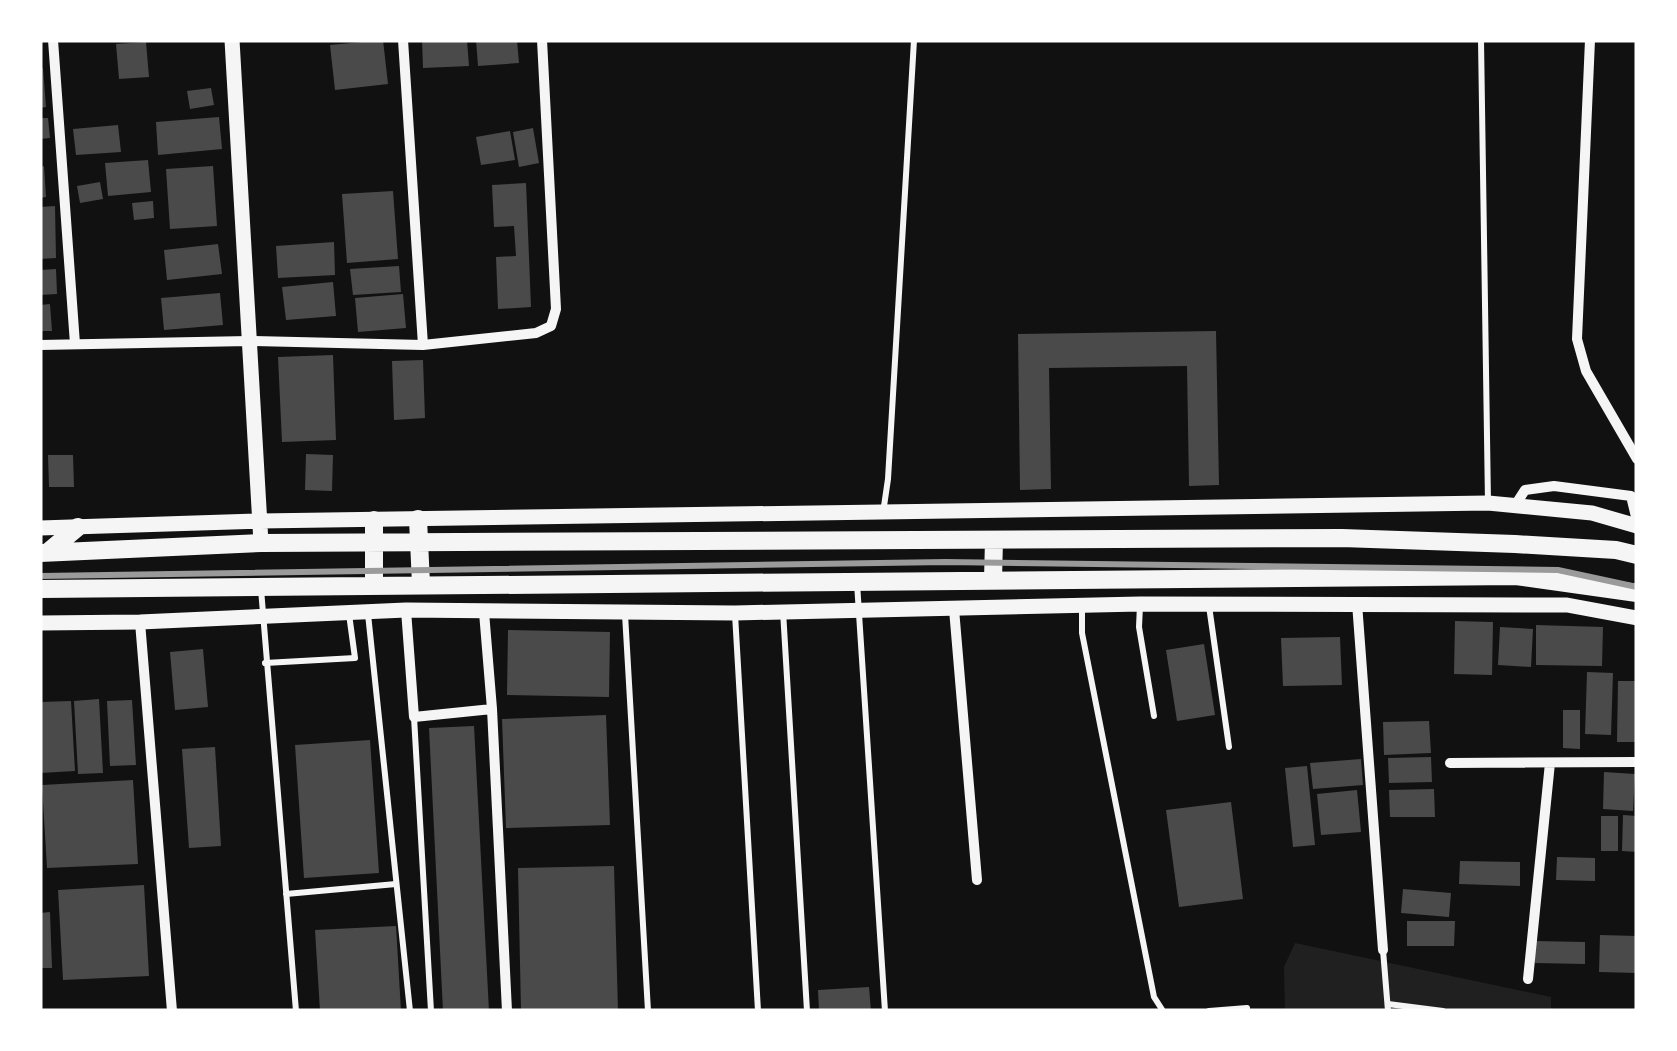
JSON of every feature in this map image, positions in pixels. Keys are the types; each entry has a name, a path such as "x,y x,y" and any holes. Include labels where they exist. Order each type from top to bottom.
{"main road":[{"path":"418,519 420,584"},
{"path":"374,520 374,585"},
{"path":"44,552 78,527"},
{"path":"44,552 261,543 1342,538 1515,544 1616,550 1637,555"},
{"path":"993,580 994,540"},
{"path":"40,589 1516,576 1637,593"}],"street":[{"path":"53,40 74,344"},
{"path":"232,40 261,543"},
{"path":"403,40 424,345"},
{"path":"40,345 249,341 424,345 536,333 550,326 556,309 542,40"},
{"path":"1590,40 1576,339 1586,371 1637,458"},
{"path":"40,528 260,521 1488,503 1592,513 1637,524 1630,496 1554,486 1525,490 1516,504"},
{"path":"40,623 406,610 735,613 1140,604 1567,605 1637,618"},
{"path":"1357,604 1384,950"},
{"path":"954,609 976,880"},
{"path":"406,610 414,717 492,709"},
{"path":"484,612 507,1011"},
{"path":"140,622 172,1011"},
{"path":"1450,763 1637,762"},
{"path":"1528,979 1550,763"}],"lane":[{"path":"883,514 914,40"},
{"path":"1481,40 1488,503"},
{"path":"857,581 885,1011"},
{"path":"261,585 296,1011"},
{"path":"1140,604 1139,627 1154,716"},
{"path":"1209,604 1229,748"},
{"path":"1082,605 1082,632 1154,997 1164,1011"},
{"path":"783,610 807,1011"},
{"path":"368,612 410,1011"},
{"path":"349,613 354,658"},
{"path":"625,613 648,1011"},
{"path":"735,613 758,1011"},
{"path":"266,663 373,658"},
{"path":"414,717 431,1011"},
{"path":"286,894 396,884"},
{"path":"1384,950 1388,1007 1443,1011"},
{"path":"1209,1011 1247,1008"}],"shaded area":[{"path":"1295,943 1551,997 1551,1011 1285,1011 1284,967"}],"building":[{"path":"383,40 388,84 335,90 330,45"},
{"path":"422,40 467,40 469,66 423,68"},
{"path":"476,40 517,40 519,63 478,66"},
{"path":"146,42 149,77 119,79 116,44"},
{"path":"40,68 46,107 40,108"},
{"path":"211,88 214,105 190,109 187,91"},
{"path":"219,117 222,149 158,155 156,122"},
{"path":"40,118 48,118 50,138 40,139"},
{"path":"118,125 121,152 76,155 73,129"},
{"path":"533,128 539,163 519,167 513,132"},
{"path":"510,131 515,160 481,165 476,137"},
{"path":"148,160 151,192 108,196 105,163"},
{"path":"44,166 46,197 40,198 40,167"},
{"path":"213,166 217,226 170,229 166,169"},
{"path":"100,182 103,199 80,203 77,186"},
{"path":"526,183 531,307 498,309 496,257 516,256 514,226 494,227 492,185"},
{"path":"393,191 398,259 347,263 342,194"},
{"path":"153,201 154,218 134,220 132,203"},
{"path":"55,206 56,258 40,259 40,207"},
{"path":"334,242 335,275 278,278 276,246"},
{"path":"218,244 222,274 167,280 164,250"},
{"path":"399,266 401,292 353,295 350,269"},
{"path":"56,269 57,294 40,295 40,270"},
{"path":"333,282 336,316 286,320 282,287"},
{"path":"220,293 223,325 164,330 161,298"},
{"path":"403,294 406,328 358,332 355,298"},
{"path":"50,304 52,331 40,331 40,305"},
{"path":"1216,331 1219,485 1189,486 1187,366 1049,368 1051,489 1020,490 1018,334"},
{"path":"333,355 336,440 282,442 278,357"},
{"path":"423,360 425,418 394,420 392,361"},
{"path":"306,454 333,455 332,491 305,490"},
{"path":"48,455 73,455 74,487 49,487"},
{"path":"1455,621 1493,622 1492,675 1454,674"},
{"path":"1536,625 1603,627 1602,666 1536,665"},
{"path":"1500,627 1533,629 1531,667 1498,665"},
{"path":"508,630 610,632 609,697 507,695"},
{"path":"1340,637 1342,685 1283,686 1281,638"},
{"path":"1204,644 1215,715 1177,721 1166,650"},
{"path":"203,649 208,707 175,710 170,652"},
{"path":"1587,672 1613,673 1611,735 1585,734"},
{"path":"1618,681 1637,681 1637,742 1617,742"},
{"path":"99,699 103,773 78,774 74,701"},
{"path":"132,700 136,765 110,766 107,701"},
{"path":"71,701 75,771 40,773 40,702"},
{"path":"1563,710 1580,710 1580,749 1563,748"},
{"path":"606,715 610,825 506,828 502,719"},
{"path":"1429,721 1431,753 1384,755 1383,722"},
{"path":"474,726 489,1011 443,1011 429,728"},
{"path":"370,740 379,873 304,878 295,745"},
{"path":"215,747 221,846 189,848 182,749"},
{"path":"1431,757 1432,782 1389,783 1388,758"},
{"path":"1361,759 1363,785 1313,789 1310,763"},
{"path":"1307,766 1315,845 1293,847 1285,768"},
{"path":"1604,772 1635,774 1633,811 1603,809"},
{"path":"133,780 138,864 47,868 42,785"},
{"path":"1434,789 1435,817 1390,817 1389,790"},
{"path":"1357,790 1361,832 1321,835 1317,794"},
{"path":"1231,802 1243,899 1179,907 1166,810"},
{"path":"1623,815 1637,816 1637,852 1622,851"},
{"path":"1601,816 1618,816 1618,851 1601,851"},
{"path":"1557,857 1595,858 1595,881 1556,880"},
{"path":"1460,861 1520,862 1520,886 1459,884"},
{"path":"614,866 618,1011 521,1011 518,868"},
{"path":"144,885 149,976 63,980 58,890"},
{"path":"1403,889 1451,893 1449,917 1401,913"},
{"path":"50,912 52,968 40,968 40,913"},
{"path":"1407,921 1455,921 1454,946 1407,946"},
{"path":"396,926 401,1011 320,1011 315,930"},
{"path":"1600,935 1637,936 1637,973 1599,972"},
{"path":"1535,941 1585,942 1585,964 1535,963"},
{"path":"869,987 871,1011 819,1011 818,990"}],"railway":[{"path":"40,576 946,562 1558,570 1637,587"}]}
